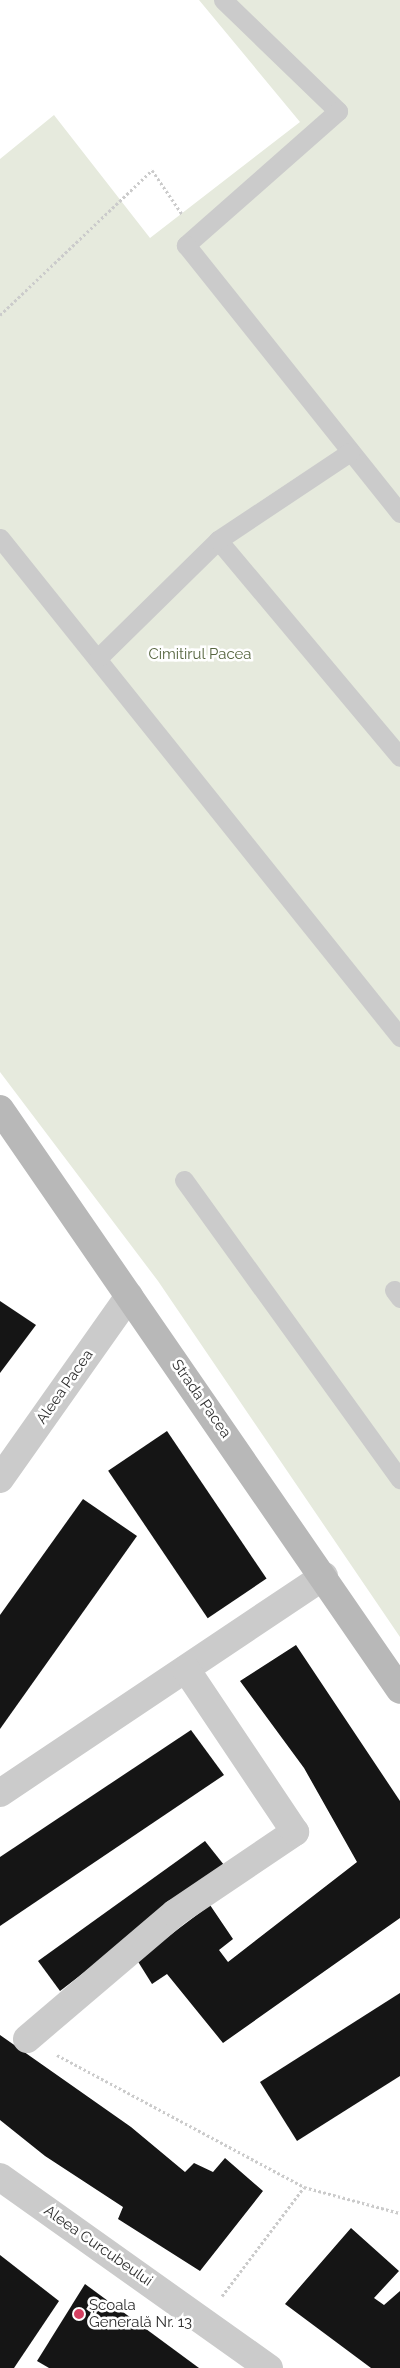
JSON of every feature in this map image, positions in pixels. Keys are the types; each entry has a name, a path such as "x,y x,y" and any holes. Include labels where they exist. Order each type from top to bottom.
{"main road":[{"name":"Strada Pacea","path":"0,1109 324,1576 400,1690"}],"street":[{"name":"Aleea Pacea","path":"0,1479 130,1296"},
{"path":"0,1793 324,1576"},
{"path":"27,2038 175,1913 295,1832 186,1669"},
{"name":"Aleea Curcubeului","path":"0,2177 269,2368"}],"lane":[{"path":"224,0 338,111 186,245 400,513"},
{"path":"99,657 218,540 350,452"},
{"path":"0,538 99,657 400,1037"},
{"path":"218,540 400,757"},
{"path":"184,1180 400,1479"}],"path":[{"path":"0,315 152,170 196,235"},
{"path":"27,2038 304,2186 400,2213"},
{"path":"203,2320 304,2186"}],"green space":[{"name":"Cimitirul Pacea","path":"199,0 400,0 400,1637 158,1281 0,1072 0,159 54,115 150,238 300,122"}],"building":[{"path":"0,1301 36,1325 0,1373"},
{"path":"167,1431 267,1579 208,1618 108,1471"},
{"path":"83,1499 137,1536 0,1729 0,1615"},
{"path":"296,1645 400,1801 400,1918 223,2043 167,1974 152,1984 137,1960 210,1905 233,1939 219,1950 228,1962 357,1862 304,1768 240,1681"},
{"path":"191,1730 224,1775 0,1926 0,1857"},
{"path":"205,1841 224,1865 60,1991 38,1961"},
{"path":"400,1993 400,2076 297,2141 260,2082"},
{"path":"0,2035 131,2127 185,2172 194,2163 213,2172 225,2158 263,2191 200,2271 118,2219 123,2207 45,2156 0,2120"},
{"path":"351,2228 399,2271 374,2298 384,2305 400,2291 400,2368 371,2368 285,2304"},
{"path":"0,2255 59,2301 14,2368 0,2368"},
{"path":"85,2284 199,2368 49,2368 37,2361"}],"place":[{"name":"Școala Generală Nr. 13","path":"79,2314"}]}
